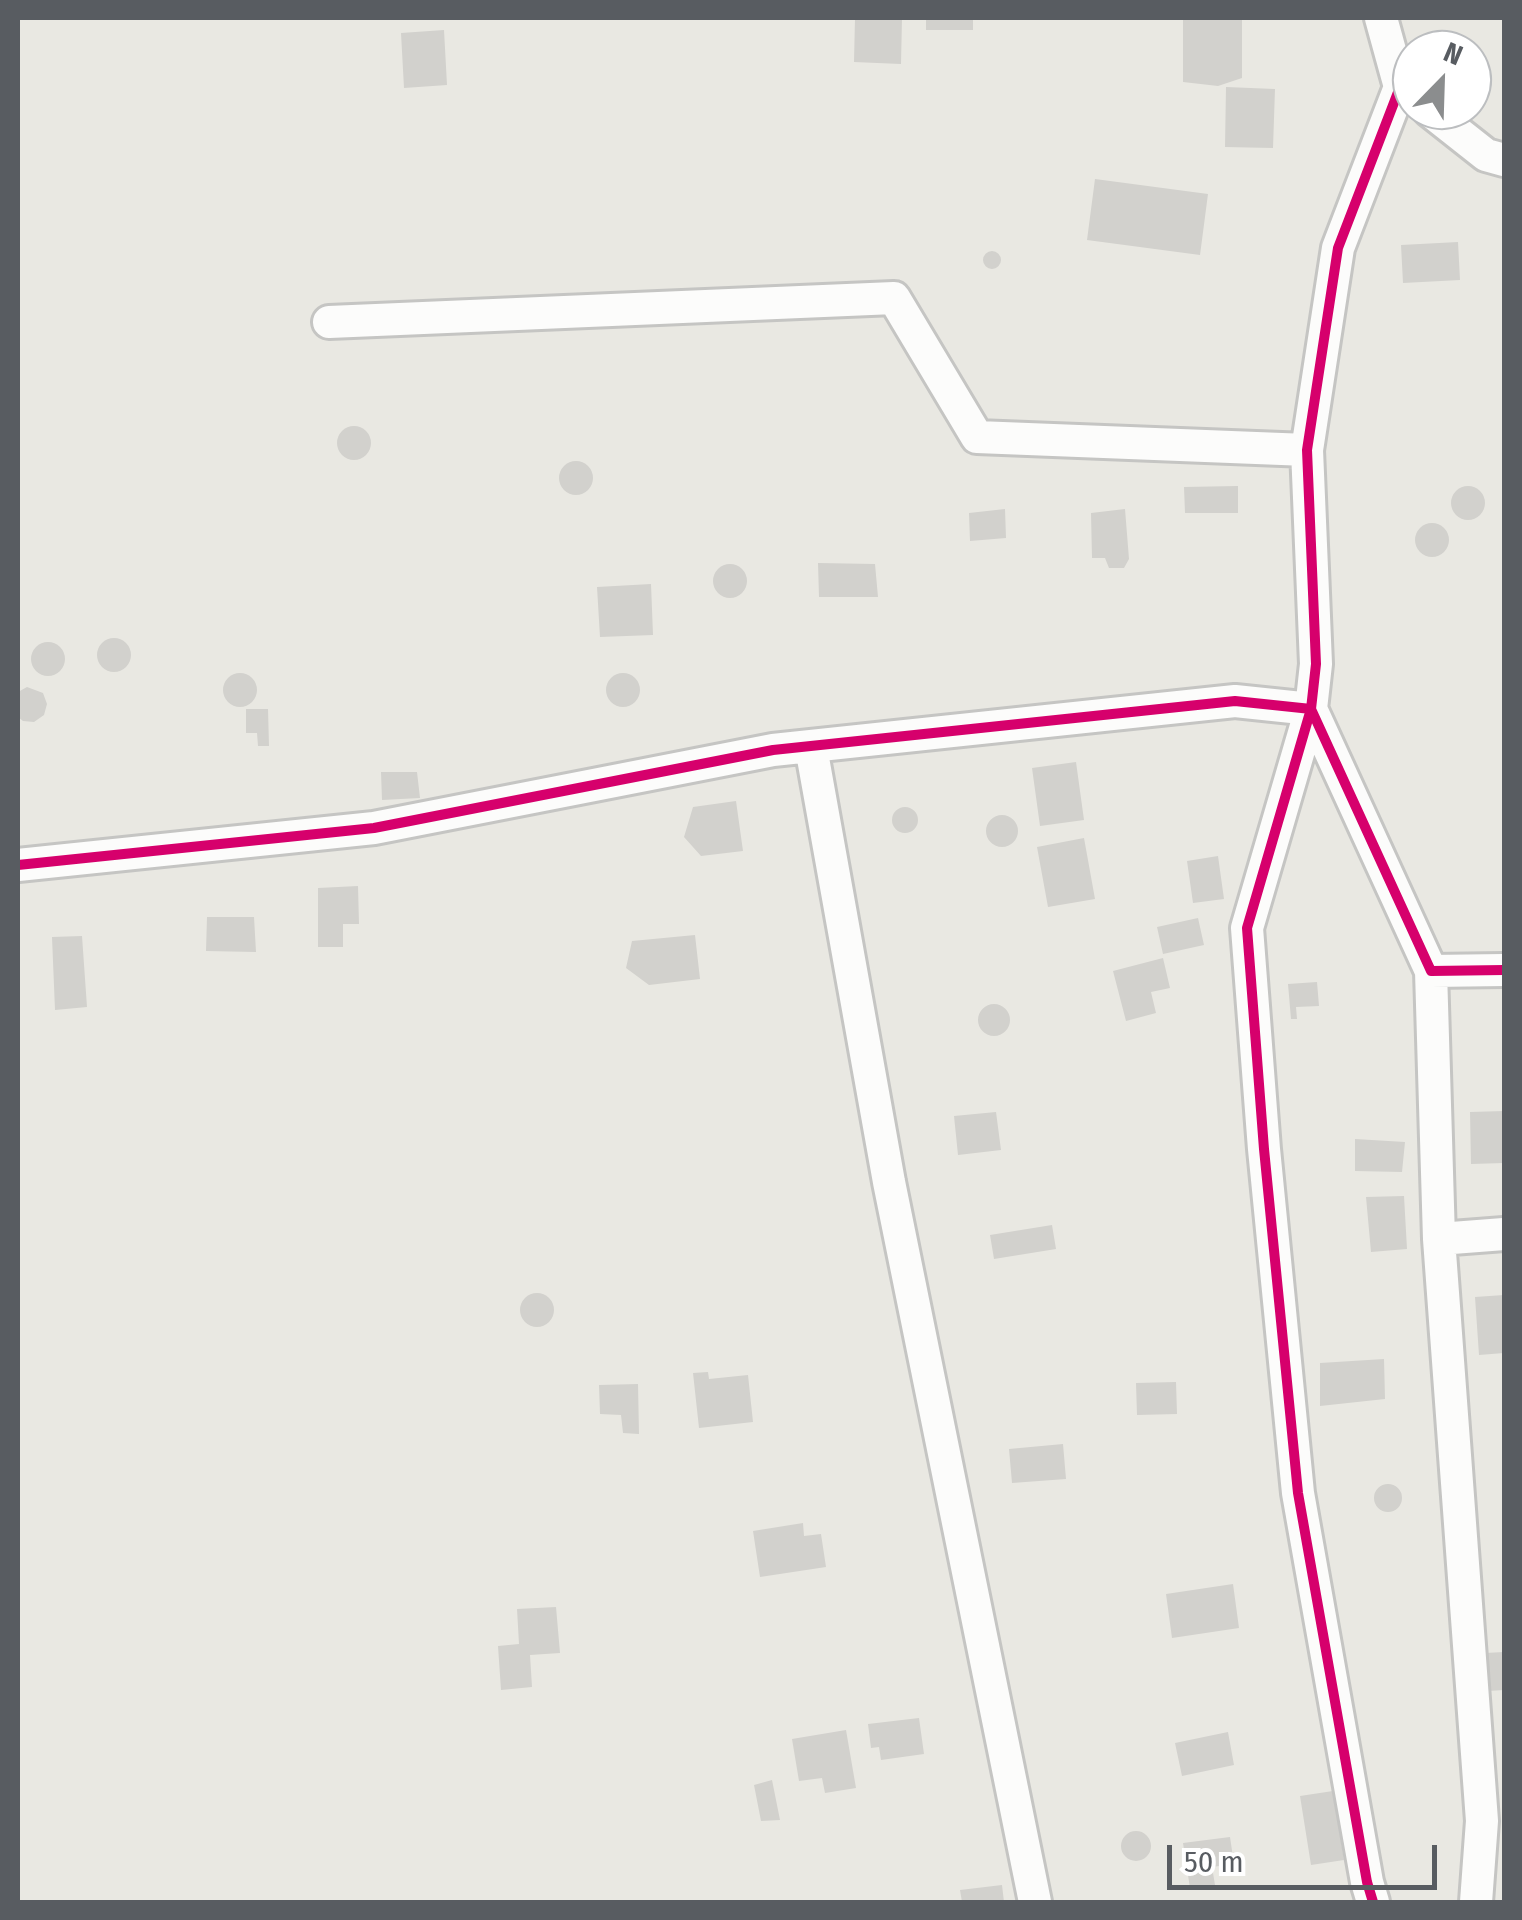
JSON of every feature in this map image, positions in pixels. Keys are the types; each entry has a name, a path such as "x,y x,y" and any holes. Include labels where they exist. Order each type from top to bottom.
{"street":[{"path":"1380,18 1392,52"},
{"path":"1373,1902 1298,1493 1247,928 1311,709 1316,664 1307,450 1338,248 1392,123"},
{"path":"1454,130 1486,155 1504,160"},
{"path":"329,322 894,298 977,437 1307,450"},
{"path":"18,865 374,828 773,750 1234,702 1311,709"},
{"path":"1311,709 1430,971 1439,1239 1482,1822 1476,1902"},
{"path":"811,747 889,1182 1035,1902"},
{"path":"1430,971 1504,970"},
{"path":"1439,1239 1504,1234"}],"building":[{"path":"855,18 902,18 901,64 854,62"},
{"path":"926,18 973,18 973,30 926,30"},
{"path":"1183,18 1242,18 1242,78 1218,86 1183,82"},
{"path":"444,30 447,85 404,88 401,33"},
{"path":"1226,87 1275,89 1273,148 1225,147"},
{"path":"1095,179 1208,194 1200,255 1087,240"},
{"path":"1458,242 1460,280 1403,283 1401,245"},
{"path":"992,251 999,253 999,267 992,269 985,267 983,260 985,253"},
{"path":"354,426 366,431 371,443 366,455 354,460 342,455 337,443 342,431"},
{"path":"576,461 588,466 593,478 588,490 576,495 564,490 559,478 564,466"},
{"path":"1238,486 1238,513 1185,513 1184,487"},
{"path":"1468,486 1480,491 1485,503 1480,515 1468,520 1456,515 1451,503 1456,491"},
{"path":"1005,509 1006,538 970,541 969,513"},
{"path":"1125,509 1129,559 1124,568 1109,568 1105,558 1092,558 1091,513"},
{"path":"1432,523 1444,528 1449,540 1444,552 1432,557 1420,552 1415,540 1420,528"},
{"path":"818,563 875,564 878,597 819,597"},
{"path":"730,564 742,569 747,581 742,593 730,598 718,593 713,581 718,569"},
{"path":"651,584 653,635 600,637 597,587"},
{"path":"114,638 126,643 131,655 126,667 114,672 102,667 97,655 102,643"},
{"path":"48,642 60,647 65,659 60,671 48,676 36,671 31,659 36,647"},
{"path":"240,673 252,678 257,690 252,702 240,707 228,702 223,690 228,678"},
{"path":"623,673 635,678 640,690 635,702 623,707 611,702 606,690 611,678"},
{"path":"27,687 43,693 47,704 44,715 34,722 18,717 18,692"},
{"path":"246,709 268,709 269,746 258,746 257,733 246,733"},
{"path":"1076,762 1084,820 1040,826 1032,768"},
{"path":"381,772 417,772 420,798 382,800"},
{"path":"736,801 743,851 701,856 684,837 693,807"},
{"path":"905,807 914,811 918,820 914,829 905,833 896,829 892,820 896,811"},
{"path":"1002,815 1013,820 1018,831 1013,842 1002,847 991,842 986,831 991,820"},
{"path":"1084,838 1095,899 1048,907 1037,847"},
{"path":"1218,856 1224,899 1193,903 1187,861"},
{"path":"358,886 359,924 343,924 343,947 318,947 318,888"},
{"path":"207,917 254,917 256,952 206,951"},
{"path":"1198,918 1204,945 1163,954 1157,927"},
{"path":"695,935 700,979 649,985 626,968 632,941"},
{"path":"82,936 87,1007 55,1010 52,937"},
{"path":"1163,958 1170,988 1151,992 1156,1013 1126,1021 1113,971"},
{"path":"1317,982 1319,1006 1296,1007 1297,1019 1291,1019 1288,984"},
{"path":"994,1004 1005,1009 1010,1020 1005,1031 994,1036 983,1031 978,1020 983,1009"},
{"path":"1504,1111 1504,1163 1471,1164 1470,1112"},
{"path":"996,1112 1001,1150 958,1155 954,1116"},
{"path":"1355,1139 1405,1142 1402,1172 1355,1171"},
{"path":"1404,1196 1407,1249 1371,1252 1366,1197"},
{"path":"1052,1225 1056,1249 994,1259 990,1235"},
{"path":"537,1293 549,1298 554,1310 549,1322 537,1327 525,1322 520,1310 525,1298"},
{"path":"1504,1295 1504,1353 1479,1355 1475,1297"},
{"path":"1384,1359 1385,1399 1320,1406 1320,1363"},
{"path":"708,1372 709,1379 748,1375 753,1422 699,1428 693,1373"},
{"path":"1176,1382 1177,1414 1137,1415 1136,1383"},
{"path":"638,1384 639,1434 623,1433 621,1415 600,1414 599,1385"},
{"path":"1063,1444 1066,1479 1012,1483 1009,1449"},
{"path":"1388,1484 1398,1488 1402,1498 1398,1508 1388,1512 1378,1508 1374,1498 1378,1488"},
{"path":"803,1523 804,1536 821,1534 826,1567 760,1577 753,1531"},
{"path":"1233,1584 1239,1628 1172,1638 1166,1594"},
{"path":"556,1607 560,1653 530,1655 532,1687 501,1690 498,1646 519,1644 517,1609"},
{"path":"1504,1652 1504,1690 1488,1691 1485,1653"},
{"path":"919,1718 924,1754 881,1760 879,1747 871,1748 868,1724"},
{"path":"846,1730 856,1788 825,1793 822,1778 799,1781 792,1739"},
{"path":"1228,1732 1234,1765 1182,1776 1175,1743"},
{"path":"772,1780 780,1820 761,1821 754,1785"},
{"path":"1333,1791 1344,1860 1311,1865 1300,1796"},
{"path":"1136,1831 1147,1835 1151,1846 1147,1857 1136,1861 1125,1857 1121,1846 1125,1835"},
{"path":"1230,1837 1234,1864 1212,1867 1215,1885 1190,1888 1183,1843"},
{"path":"1002,1885 1004,1902 962,1902 960,1890"}],"cycle path":[{"path":"1373,1902 1298,1493 1247,928 1311,709 1316,664 1307,450 1338,248 1392,108"},
{"path":"18,865 374,828 773,750 1235,701 1311,709 1431,971 1504,970"}]}
